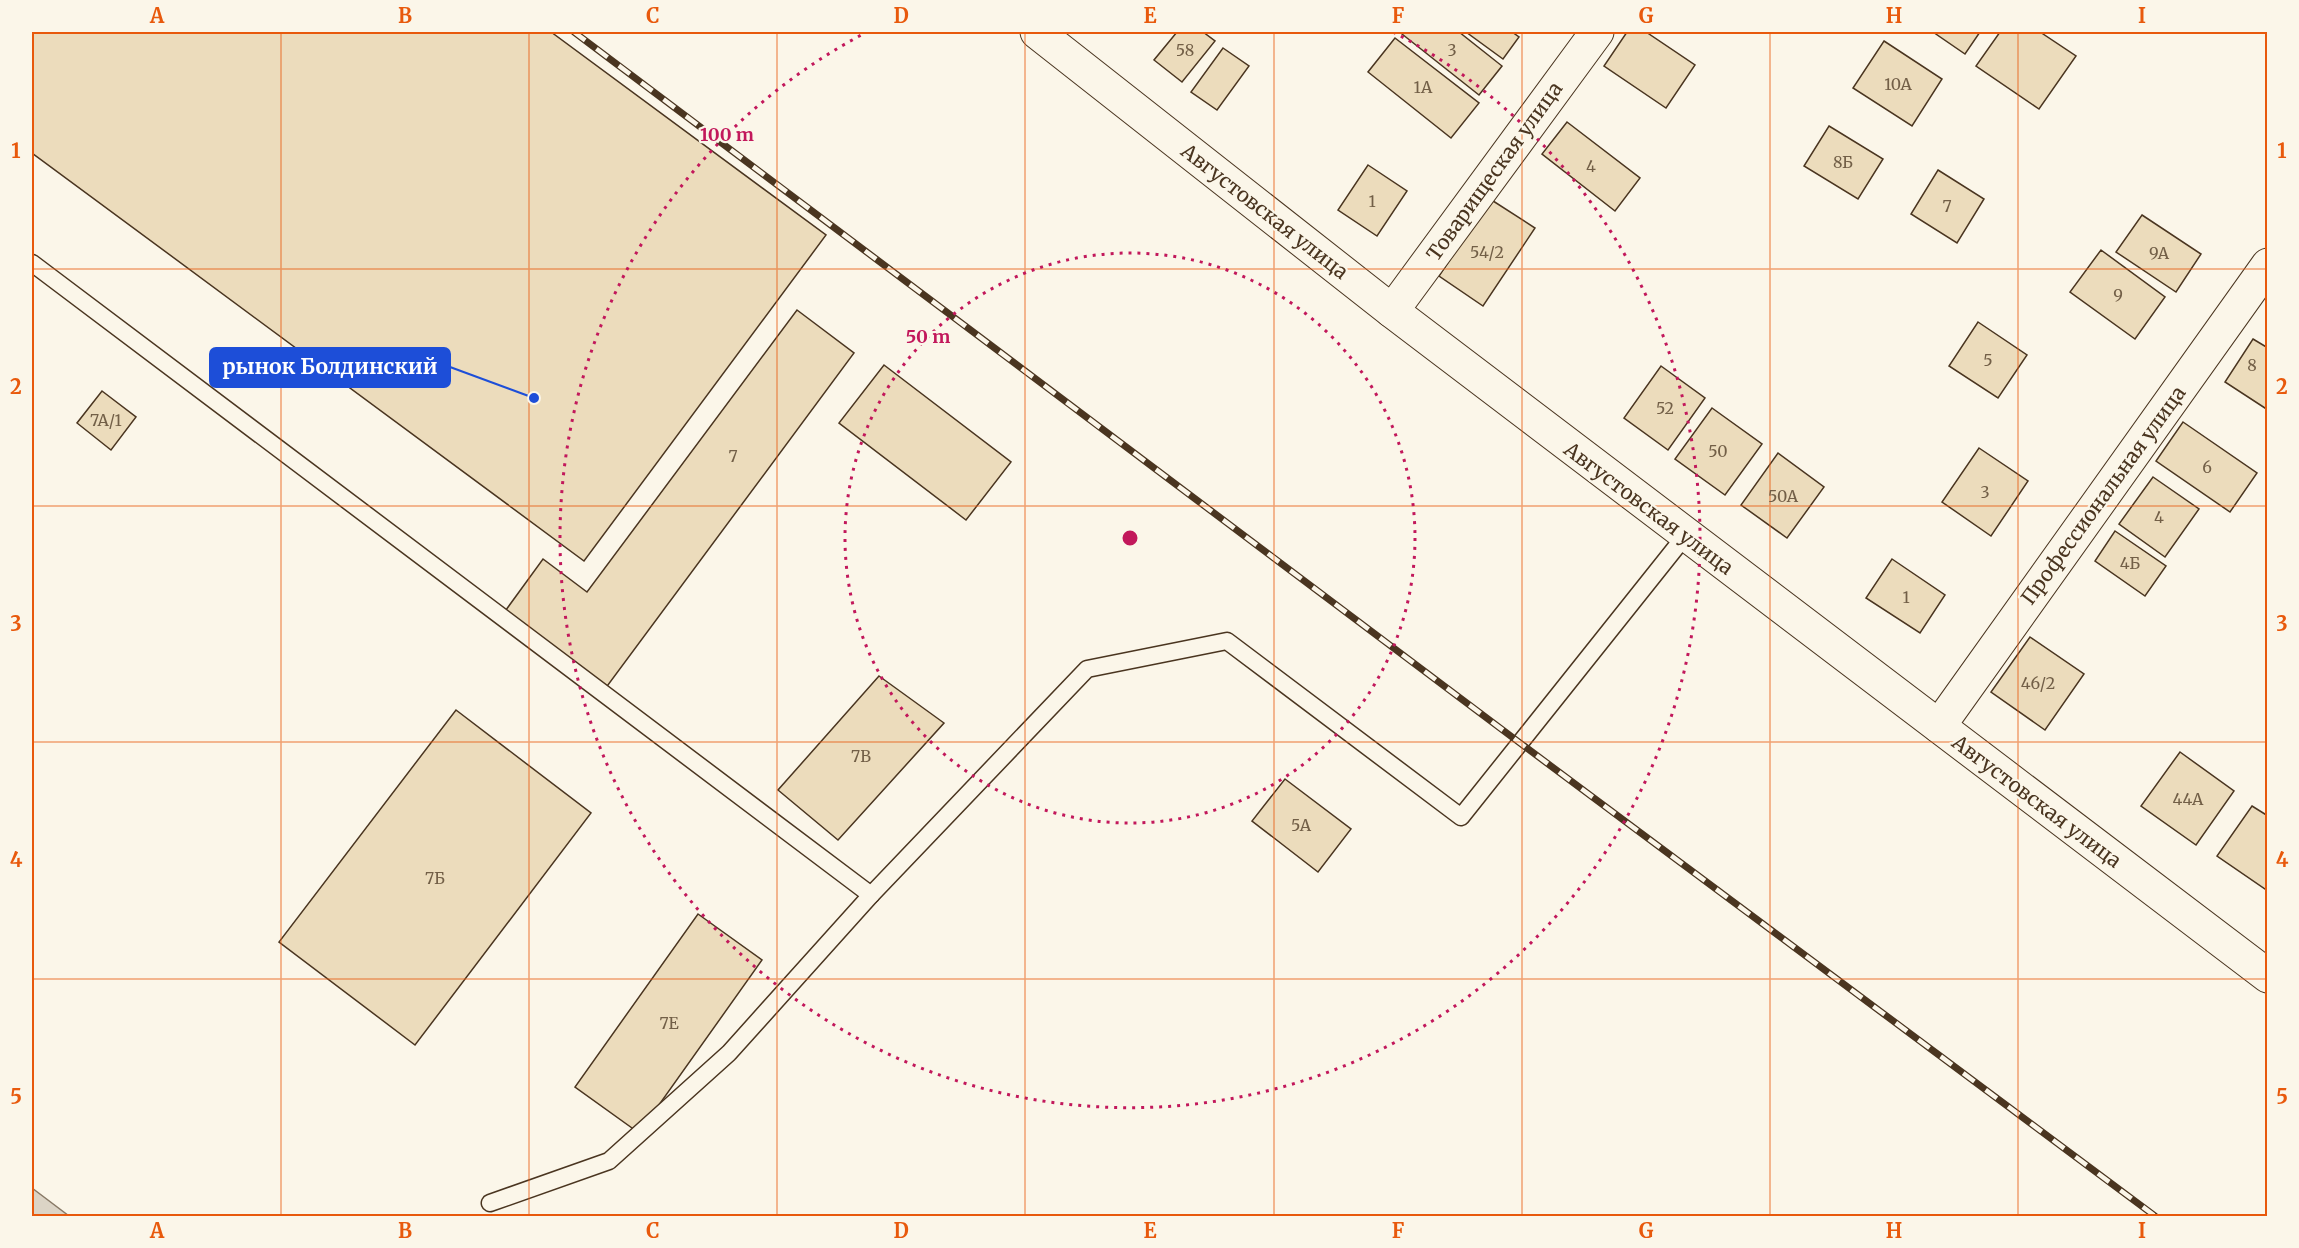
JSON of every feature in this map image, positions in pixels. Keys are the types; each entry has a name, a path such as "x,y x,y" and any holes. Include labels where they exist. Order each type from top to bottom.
{"street":[{"name":"Августовская улица","path":"1037,32 1392,311 1685,536 2268,976"},
{"name":"Товарищеская улица","path":"1392,311 1597,32"},
{"name":"Профессиональная улица","path":"1939,726 2268,265"}],"lane":[{"path":"32,263 871,895"},
{"path":"490,1203 609,1161 729,1053 871,895 1026,730 1087,669 1227,641 1461,817 1685,536"}],"shaded area":[{"path":"32,1188 69,1216 32,1216"}],"building":[{"path":"32,32 551,32 826,235 584,561 32,153"},
{"path":"1177,32 1203,32 1215,41 1182,82 1154,60"},
{"path":"1404,32 1459,32 1502,66 1479,95 1402,34"},
{"path":"1466,32 1512,32 1519,37 1503,59"},
{"path":"1627,32 1646,32 1695,65 1666,108 1604,66"},
{"path":"1933,32 1980,32 1965,54"},
{"path":"2000,32 2040,32 2076,56 2039,109 1976,66"},
{"path":"1395,38 1479,103 1451,138 1368,72"},
{"path":"1884,41 1942,79 1912,126 1853,88"},
{"path":"1223,48 1249,66 1217,110 1191,92"},
{"path":"1567,122 1640,178 1615,211 1542,154"},
{"path":"1829,126 1883,159 1858,199 1804,166"},
{"path":"1368,165 1407,191 1377,236 1338,210"},
{"path":"1938,170 1984,199 1957,243 1911,214"},
{"path":"1490,199 1535,228 1483,306 1439,276"},
{"path":"2142,215 2201,254 2176,292 2116,252"},
{"path":"2101,250 2165,297 2135,339 2070,292"},
{"path":"797,310 854,353 605,689 503,614 543,559 587,592"},
{"path":"1978,322 2027,355 1998,398 1949,366"},
{"path":"2253,339 2268,348 2268,410 2225,382"},
{"path":"884,365 1011,462 966,520 839,423"},
{"path":"1661,366 1705,398 1668,450 1624,418"},
{"path":"102,391 136,417 111,450 77,423"},
{"path":"1712,408 1762,444 1725,495 1675,459"},
{"path":"2183,422 2257,473 2230,512 2156,461"},
{"path":"1979,448 2028,481 1991,536 1942,502"},
{"path":"1778,453 1824,487 1787,538 1741,505"},
{"path":"2153,477 2199,509 2165,557 2119,524"},
{"path":"2115,531 2166,566 2145,596 2095,561"},
{"path":"1892,559 1945,595 1920,633 1866,598"},
{"path":"2030,637 2084,674 2045,730 1991,692"},
{"path":"879,676 944,723 838,840 778,790"},
{"path":"456,710 591,813 415,1045 279,942"},
{"path":"2180,752 2234,791 2196,845 2141,806"},
{"path":"1285,779 1351,829 1318,872 1252,821"},
{"path":"2252,806 2268,816 2268,891 2217,856"},
{"path":"698,914 762,960 639,1133 575,1087"}],"railway":[{"path":"574,32 1520,743 2155,1216"}],"place":[{"name":"рынок Болдинский","path":"534,398"}]}
